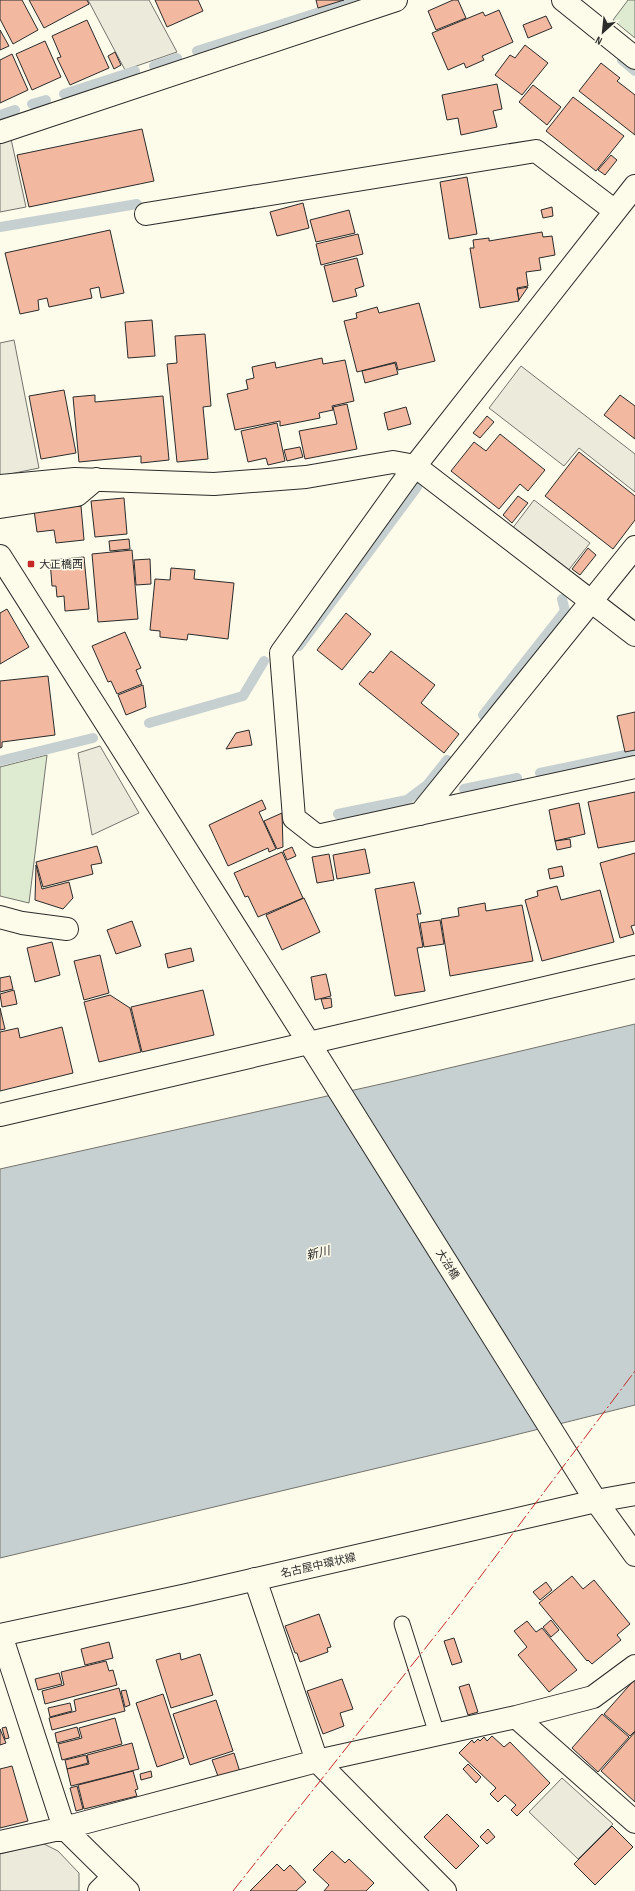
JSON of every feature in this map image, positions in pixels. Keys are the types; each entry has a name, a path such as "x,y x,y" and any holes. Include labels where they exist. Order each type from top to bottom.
{"street":[{"path":"0,132 396,0"},
{"path":"563,0 635,58"},
{"path":"146,214 536,150 615,211"},
{"path":"635,186 414,466 281,654 294,818 317,836 635,768"},
{"path":"0,486 75,479 214,484 306,477 393,462 414,466 635,636"},
{"path":"0,507 77,496 96,479"},
{"path":"420,814 635,547"},
{"name":"大治橋","path":"0,556 579,1475 635,1555"},
{"path":"0,917 22,923 67,929"},
{"path":"0,1115 312,1049 635,967"},
{"name":"名古屋中環状線","path":"0,1635 255,1579 596,1501 635,1494"},
{"path":"255,1579 317,1761 445,1891"},
{"path":"0,1635 64,1828 113,1886"},
{"path":"0,1842 64,1828 317,1761 516,1717 593,1697 635,1666"},
{"path":"516,1717 635,1822"}],"lane":[{"path":"402,1624 437,1734"}],"green space":[{"path":"628,0 635,0 635,38 613,20"},
{"path":"47,755 29,903 0,896 0,767"}],"shaded area":[{"path":"88,0 149,0 177,52 125,70"},
{"path":"11,139 26,207 0,212 0,143"},
{"path":"14,340 39,468 0,476 0,343"},
{"path":"521,366 635,454 635,492 579,448 564,466 489,408"},
{"path":"534,500 590,543 567,572 512,529"},
{"path":"100,746 139,813 92,835 78,753"},
{"path":"562,1778 613,1824 578,1859 529,1812"},
{"path":"42,1843 58,1851 79,1873 79,1891 0,1891 0,1854"}],"water":[{"name":"新川","path":"635,1024 635,1405 491,1441 0,1558 0,1169 390,1082"}],"building":[{"path":"0,0 22,0 38,30 13,44 0,19"},
{"path":"29,0 87,0 89,4 44,28"},
{"path":"155,0 198,0 203,11 167,27"},
{"path":"316,0 344,0 318,8"},
{"path":"453,0 458,0 466,18 436,30 428,11"},
{"path":"499,10 513,42 482,56 484,60 466,68 464,63 448,70 432,33 483,12 485,16"},
{"path":"546,16 552,28 528,38 523,25"},
{"path":"87,20 109,68 70,85 57,58 61,57 52,36"},
{"path":"0,30 9,46 0,50"},
{"path":"45,41 61,77 32,90 16,54"},
{"path":"525,45 548,63 522,95 495,75 510,55 515,58"},
{"path":"115,52 121,65 114,69 108,56"},
{"path":"12,54 28,90 0,103 0,60"},
{"path":"601,63 620,78 617,81 635,95 635,135 579,91"},
{"path":"497,84 502,109 493,111 497,127 461,135 458,118 447,120 442,95"},
{"path":"533,85 561,107 547,125 519,102"},
{"path":"573,97 624,136 596,171 546,131"},
{"path":"142,129 154,181 29,207 17,155"},
{"path":"611,155 617,160 605,175 598,170"},
{"path":"467,177 477,234 449,239 440,182"},
{"path":"303,203 309,228 277,236 270,212"},
{"path":"552,207 553,216 543,218 541,210"},
{"path":"349,210 355,233 316,242 310,220"},
{"path":"110,230 124,293 101,298 99,287 90,289 92,298 49,307 47,298 38,300 39,310 20,314 5,253"},
{"path":"542,232 543,237 552,236 555,255 539,258 541,270 526,272 528,286 517,288 519,301 480,308 470,248 474,248 473,240 489,238 489,241"},
{"path":"358,234 363,254 321,265 316,244"},
{"path":"357,258 364,286 355,289 357,296 333,302 324,266"},
{"path":"528,287 519,300 517,289"},
{"path":"419,303 435,361 398,370 396,362 357,372 344,321 357,318 356,313 377,307 379,313"},
{"path":"152,320 155,356 128,358 125,322"},
{"path":"205,334 211,406 203,407 208,459 177,462 167,364 177,363 175,336"},
{"path":"322,358 323,364 345,360 354,401 332,406 333,410 319,413 320,418 280,426 280,421 235,430 227,394 248,389 246,380 254,378 252,367 275,362 276,368"},
{"path":"395,363 398,374 365,383 362,371"},
{"path":"64,390 76,453 41,459 29,396"},
{"path":"95,395 95,402 163,396 169,460 141,463 141,456 79,462 73,397"},
{"path":"620,395 635,406 635,439 604,415"},
{"path":"347,404 357,449 305,459 299,431 337,424 333,407"},
{"path":"406,407 411,424 388,430 384,413"},
{"path":"487,416 494,422 480,438 473,433"},
{"path":"277,423 285,461 268,465 266,458 248,462 241,431"},
{"path":"500,434 545,470 528,491 520,484 499,509 451,471 474,442 486,451"},
{"path":"300,447 303,457 287,461 284,450"},
{"path":"579,452 635,496 635,520 613,549 545,496"},
{"path":"518,496 528,503 512,523 503,515"},
{"path":"124,498 127,534 95,537 91,501"},
{"path":"81,506 84,540 56,543 54,530 37,532 34,510"},
{"path":"129,539 130,549 110,551 109,541"},
{"path":"588,548 596,555 580,575 572,569"},
{"path":"132,550 138,619 98,622 92,554"},
{"path":"84,557 89,609 65,611 64,596 57,597 56,586 52,586 50,560"},
{"path":"150,559 151,584 136,585 134,560"},
{"path":"171,568 195,570 194,579 234,583 228,639 188,634 187,640 160,637 160,631 150,630 155,579 170,580"},
{"path":"7,609 29,647 0,664 0,613"},
{"path":"346,613 371,634 342,670 317,650"},
{"path":"125,632 141,668 136,670 142,684 117,694 111,681 108,682 92,646"},
{"path":"391,651 435,685 421,703 459,734 444,753 359,684 370,671 373,673"},
{"path":"48,676 55,735 2,742 2,747 0,748 0,681"},
{"path":"143,685 146,707 126,715 118,695"},
{"path":"635,712 635,750 625,752 617,716"},
{"path":"249,730 252,745 226,749 236,733"},
{"path":"635,792 635,841 598,848 588,802"},
{"path":"262,800 266,809 259,812 276,849 269,852 268,848 228,866 209,825"},
{"path":"579,803 585,834 555,841 549,810"},
{"path":"282,813 283,847 277,849 264,821"},
{"path":"570,839 571,847 557,850 555,841"},
{"path":"97,846 102,863 91,865 93,874 43,887 36,862"},
{"path":"292,847 296,856 287,860 283,851"},
{"path":"365,849 370,873 337,879 333,855"},
{"path":"282,852 303,898 258,917 248,896 245,897 234,873"},
{"path":"635,853 635,925 631,926 634,934 620,938 600,863"},
{"path":"329,854 334,880 317,883 312,857"},
{"path":"36,865 42,889 69,882 73,898 63,909 35,900"},
{"path":"562,866 564,876 550,879 548,869"},
{"path":"414,882 421,914 417,914 423,947 417,948 425,991 395,996 375,889"},
{"path":"557,886 561,900 600,890 614,942 542,961 525,900 538,896 537,891"},
{"path":"304,898 320,932 282,950 266,915"},
{"path":"485,903 486,911 522,905 533,961 450,976 441,919 459,916 458,908"},
{"path":"440,920 444,944 424,947 420,923"},
{"path":"132,921 141,946 116,954 107,930"},
{"path":"52,942 60,975 35,982 27,948"},
{"path":"191,948 194,961 168,968 165,954"},
{"path":"100,955 109,993 84,1000 74,961"},
{"path":"326,974 331,996 315,1000 311,977"},
{"path":"10,976 13,989 0,992 0,978"},
{"path":"14,990 17,1004 2,1007 0,994"},
{"path":"203,990 214,1035 142,1052 131,1007"},
{"path":"110,995 130,1008 141,1052 99,1062 84,1002"},
{"path":"331,998 332,1007 324,1009 321,999"},
{"path":"0,1008 5,1029 0,1030"},
{"path":"62,1027 73,1073 0,1091 0,1032 18,1028 20,1038"},
{"path":"572,1576 583,1589 594,1580 630,1624 617,1635 621,1640 592,1664 588,1660 587,1661 539,1603"},
{"path":"546,1582 552,1590 540,1600 533,1592"},
{"path":"319,1614 331,1647 327,1648 328,1652 300,1662 285,1626"},
{"path":"551,1620 559,1630 551,1637 543,1627"},
{"path":"527,1621 536,1632 542,1628 577,1670 549,1692 518,1655 527,1647 514,1631"},
{"path":"454,1638 462,1662 452,1665 444,1641"},
{"path":"109,1642 113,1658 85,1665 81,1649"},
{"path":"180,1653 181,1660 200,1654 213,1695 171,1708 156,1660"},
{"path":"106,1661 109,1671 113,1670 117,1685 45,1704 42,1691 64,1685 61,1672"},
{"path":"59,1673 62,1684 38,1690 35,1679"},
{"path":"342,1679 353,1709 340,1713 344,1726 323,1734 307,1691"},
{"path":"635,1679 635,1731 630,1736 604,1714"},
{"path":"469,1684 478,1712 468,1715 459,1687"},
{"path":"119,1688 125,1711 52,1730 49,1718 76,1711 74,1700"},
{"path":"126,1690 130,1705 125,1707 121,1691"},
{"path":"163,1694 184,1758 157,1767 136,1703"},
{"path":"216,1700 233,1751 190,1765 173,1714"},
{"path":"70,1703 72,1711 50,1717 48,1708"},
{"path":"602,1714 629,1737 598,1772 572,1748"},
{"path":"115,1718 122,1744 62,1760 58,1744 82,1738 79,1728"},
{"path":"6,1727 9,1738 5,1739 2,1728"},
{"path":"77,1727 80,1737 57,1743 55,1733"},
{"path":"0,1729 6,1743 0,1745"},
{"path":"635,1732 635,1802 601,1771"},
{"path":"492,1736 504,1747 510,1742 550,1783 517,1816 511,1810 516,1805 505,1795 498,1802 490,1794 496,1788 459,1753 472,1740 474,1743 478,1739 480,1741 484,1737 487,1741"},
{"path":"132,1743 139,1769 71,1786 67,1769 89,1764 87,1755"},
{"path":"234,1753 240,1772 219,1779 212,1760"},
{"path":"86,1755 88,1763 67,1769 65,1760"},
{"path":"468,1764 481,1777 476,1783 463,1769"},
{"path":"12,1766 28,1821 0,1828 0,1769"},
{"path":"133,1771 138,1789 135,1790 137,1796 84,1809 78,1785"},
{"path":"151,1771 152,1777 141,1780 140,1774"},
{"path":"77,1786 83,1809 76,1811 70,1788"},
{"path":"447,1814 479,1846 456,1869 424,1837"},
{"path":"612,1826 633,1847 595,1885 574,1864"},
{"path":"488,1829 495,1837 487,1844 480,1837"},
{"path":"332,1851 345,1863 349,1859 374,1883 366,1891 324,1891 329,1885 313,1870"},
{"path":"277,1864 284,1871 290,1865 306,1882 296,1891 250,1891"}],"waterway":[{"path":"197,51 358,0"},
{"path":"154,66 177,58"},
{"path":"622,60 635,71"},
{"path":"64,94 135,71"},
{"path":"32,104 46,100"},
{"path":"0,115 15,110"},
{"path":"0,227 137,204"},
{"path":"299,646 417,487"},
{"path":"483,715 565,611 562,599"},
{"path":"149,723 243,696 264,661"},
{"path":"0,761 93,738"},
{"path":"540,773 635,753"},
{"path":"338,814 407,800 427,785 447,760"},
{"path":"464,789 517,778"}],"power":[{"path":"233,1891 450,1617 635,1371"}],"place":[{"name":"大正橋西","path":"31,564"}]}
